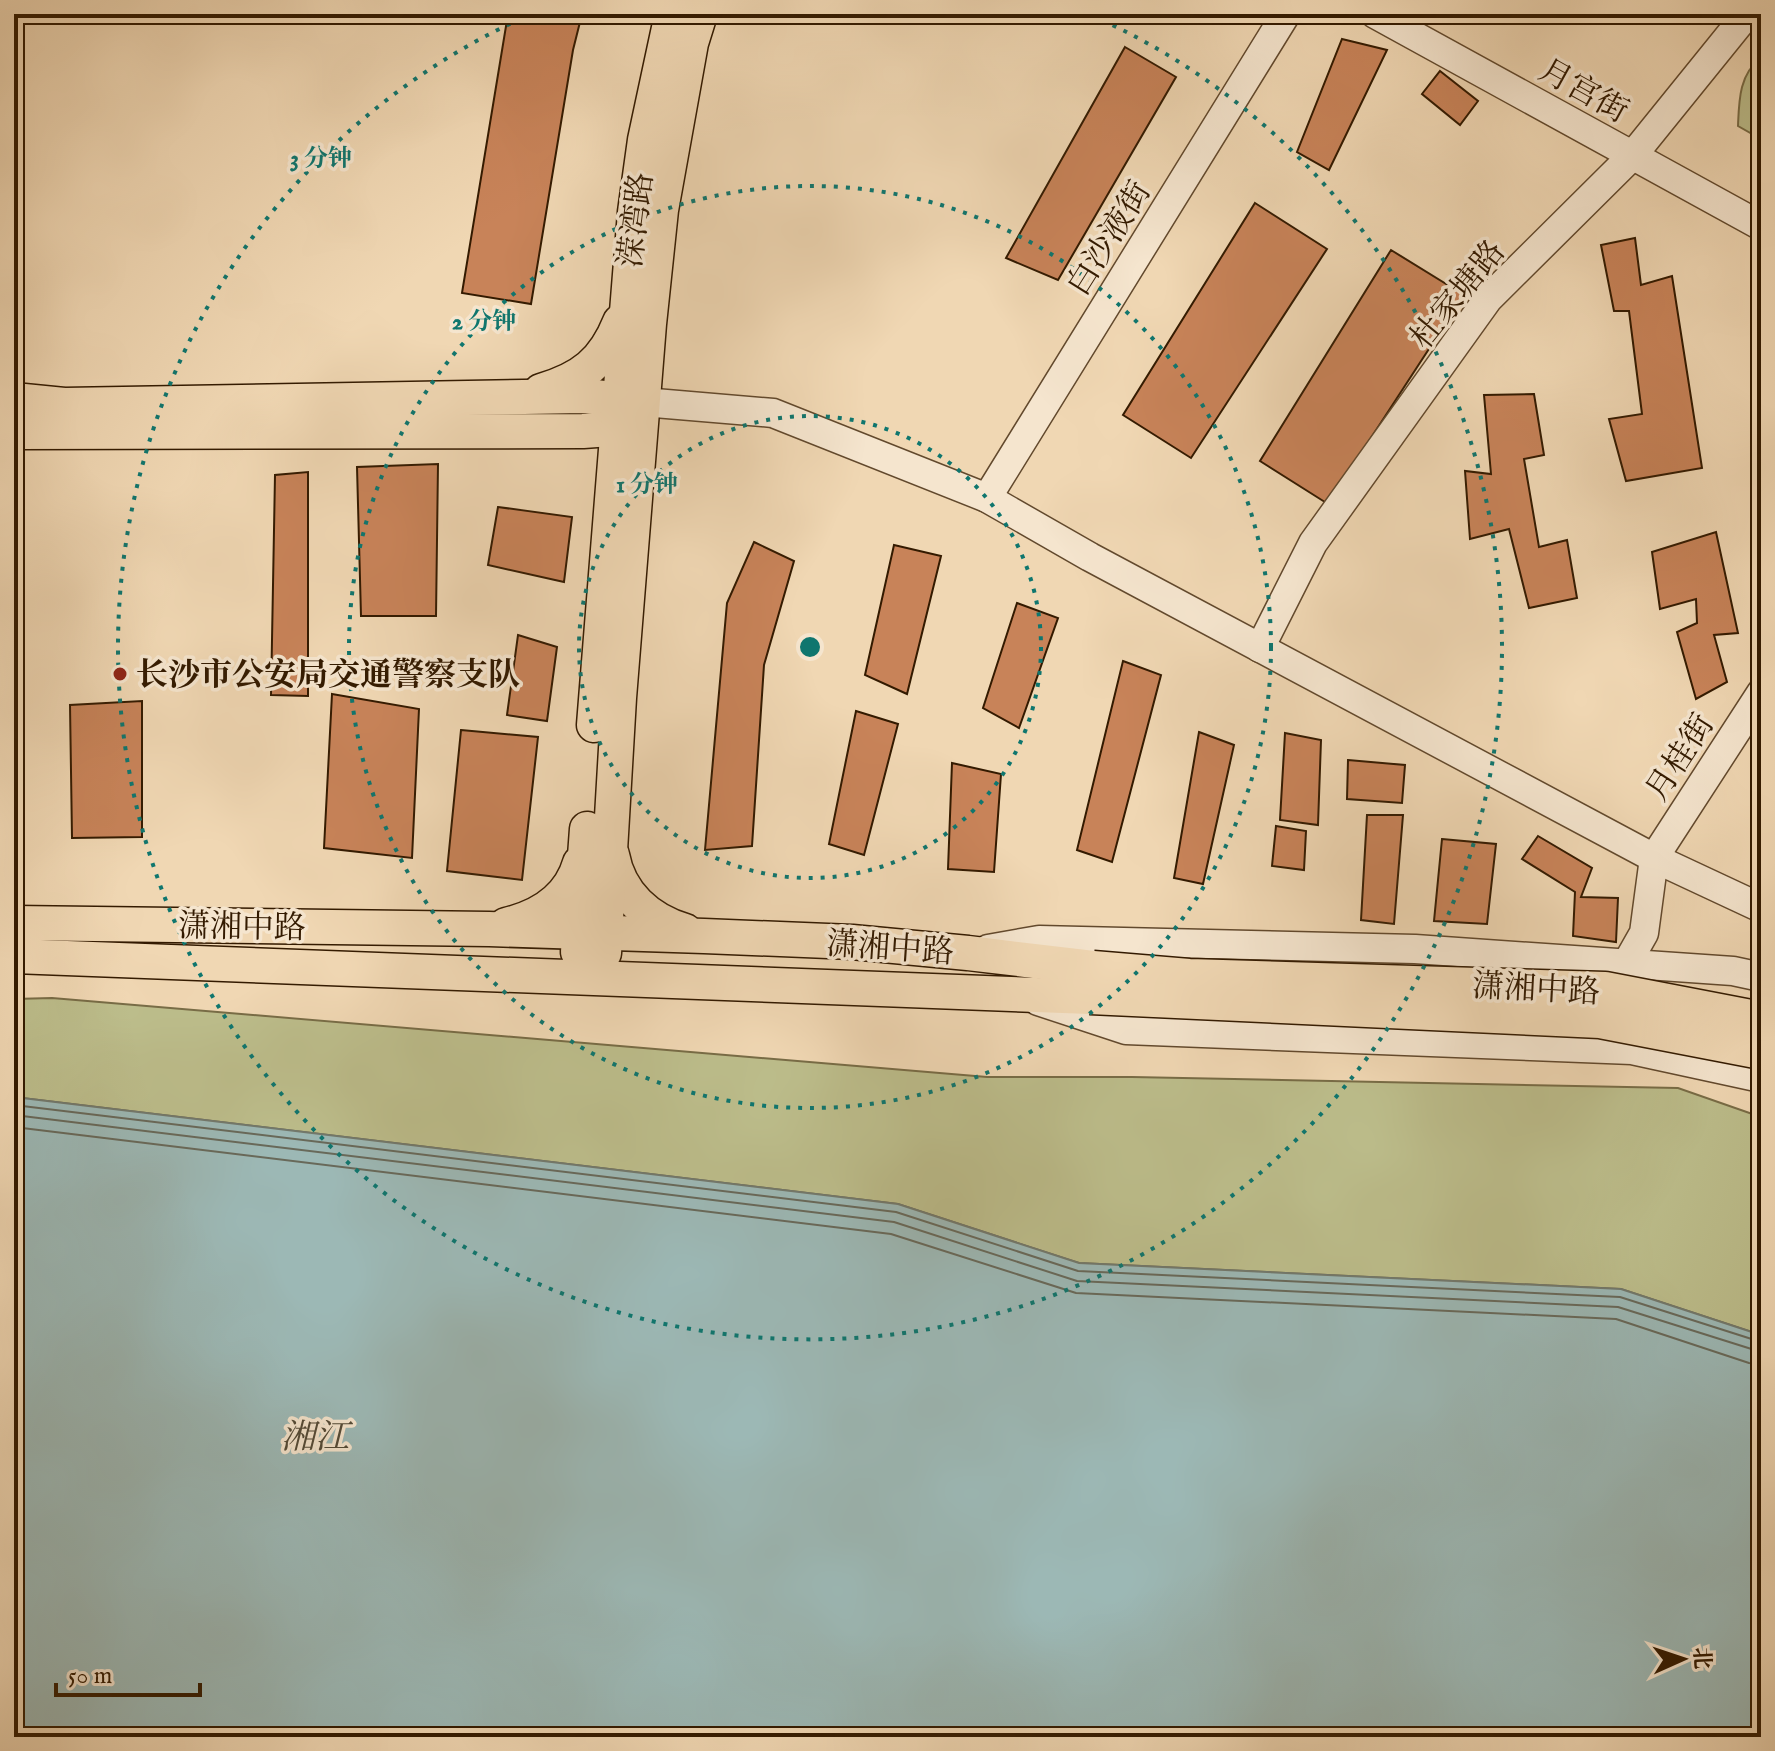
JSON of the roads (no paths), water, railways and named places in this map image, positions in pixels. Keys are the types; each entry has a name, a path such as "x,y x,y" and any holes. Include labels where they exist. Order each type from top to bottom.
{"main road":[{"name":"溁湾路","path":"630,414 627,291 645,140 672,14"},
{"path":"489,929 525,921 564,896 598,838 611,497 630,414 661,210 691,43 700,14"},
{"path":"521,397 553,388 591,367 611,343 622,318 627,291"},
{"path":"14,400 64,405 585,396 630,414"},
{"path":"18,433 548,431 630,414"},
{"path":"590,977 630,414"},
{"path":"548,431 585,439 596,447 605,465 611,497"},
{"path":"598,838 627,892 643,909 662,923 704,936"},
{"path":"14,914 48,924"},
{"name":"潇湘中路","path":"14,923 489,929 852,942 968,953 1092,983 1600,1021 1761,1052"},
{"name":"潇湘中路","path":"14,956 1015,994 1092,983 1189,976 1605,989 1761,1019"},
{"path":"14,969 58,957"}],"street":[{"name":"白沙液街","path":"987,498 1286,14"},
{"name":"月宫街","path":"1375,14 1761,226"},
{"name":"杜家塘路","path":"1260,648 1313,543 1488,299 1633,155 1747,14"},
{"path":"630,414 773,413 987,498 1090,557 1654,858 1761,908"},
{"name":"月桂街","path":"1654,858 1761,693"},
{"path":"1632,1050 1627,963 1644,933 1654,858"},
{"path":"968,953 1039,940 1415,949 1733,971 1761,977"},
{"path":"1015,994 1126,1030 1632,1050 1761,1078"}],"water":[{"name":"湘江","path":"14,1097 898,1204 1079,1263 1621,1289 1761,1335 1761,1737 14,1737"}],"place":[{"name":"长沙市公安局交通警察支队","path":"120,674"}]}
